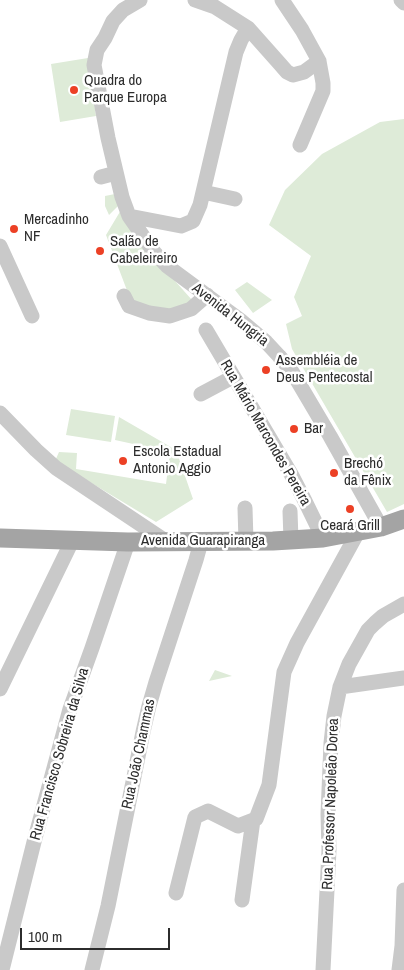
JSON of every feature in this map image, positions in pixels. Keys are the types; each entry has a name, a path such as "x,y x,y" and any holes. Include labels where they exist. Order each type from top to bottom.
{"main road":[{"name":"Avenida Guarapiranga","path":"0,538 128,542 291,540 323,538 358,532 382,527 404,519"}],"street":[{"name":"Avenida Hungria","path":"140,0 124,10 114,21 97,50 94,65 116,173 129,216 154,252 167,266 240,320 266,342 291,370 382,527"},
{"path":"282,0 302,30 319,61 324,83 323,91 300,145"},
{"path":"401,0 404,3"},
{"path":"200,1 215,7 248,28 280,64 293,75 304,72 319,61"},
{"path":"129,216 181,226 188,224 196,215 236,52 248,28"},
{"path":"101,177 116,173"},
{"path":"203,192 235,199"},
{"path":"0,246 32,316"},
{"path":"124,296 128,306 149,313 170,316 191,309 207,295"},
{"name":"Rua Mário Marcondes Pereira","path":"206,330 306,501 323,538"},
{"path":"201,394 233,376"},
{"path":"0,413 56,468 167,542"},
{"path":"245,508 246,541"},
{"path":"290,511 291,540"},
{"path":"176,893 195,818 208,812 238,826 256,819 269,785 284,672 297,643 358,532"},
{"path":"0,689 73,539"},
{"name":"Rua Francisco Sobreira da Silva","path":"2,970 70,709 128,542"},
{"name":"Rua João Chammas","path":"92,970 108,906 149,706 201,542"},
{"name":"Rua Professor Napoleão Dorea","path":"323,970 329,859 328,814 331,743 340,687 349,664 368,630 383,616 404,604"},
{"path":"340,687 404,678"},
{"path":"242,900 253,820"},
{"path":"399,970 404,890"}],"green space":[{"name":"Quadra do Parque Europa","path":"88,58 96,116 60,122 51,64"},
{"path":"404,119 404,504 387,512 292,349 286,324 302,316 294,297 311,256 269,225 285,190 322,154 380,122"},
{"path":"115,194 118,206 109,215 105,206 105,196"},
{"path":"121,210 151,254 192,300 185,306 166,311 131,301 106,235"},
{"path":"247,282 272,300 253,313 235,290"},
{"path":"71,409 115,416 111,442 66,435"},
{"path":"119,417 176,450 193,499 156,522 55,461 59,452 77,453 76,469 166,484 170,452 115,440"},
{"path":"215,670 232,676 209,681"}],"place":[{"name":"Quadra do Parque Europa","path":"74,90"},
{"name":"Mercadinho NF","path":"14,229"},
{"name":"Salão de Cabeleireiro","path":"100,251"},
{"name":"Assembléia de Deus Pentecostal","path":"266,370"},
{"name":"Bar","path":"294,429"},
{"name":"Escola Estadual Antonio Aggio","path":"123,461"},
{"name":"Brechó da Fênix","path":"334,473"},
{"name":"Ceará Grill","path":"350,509"}]}
